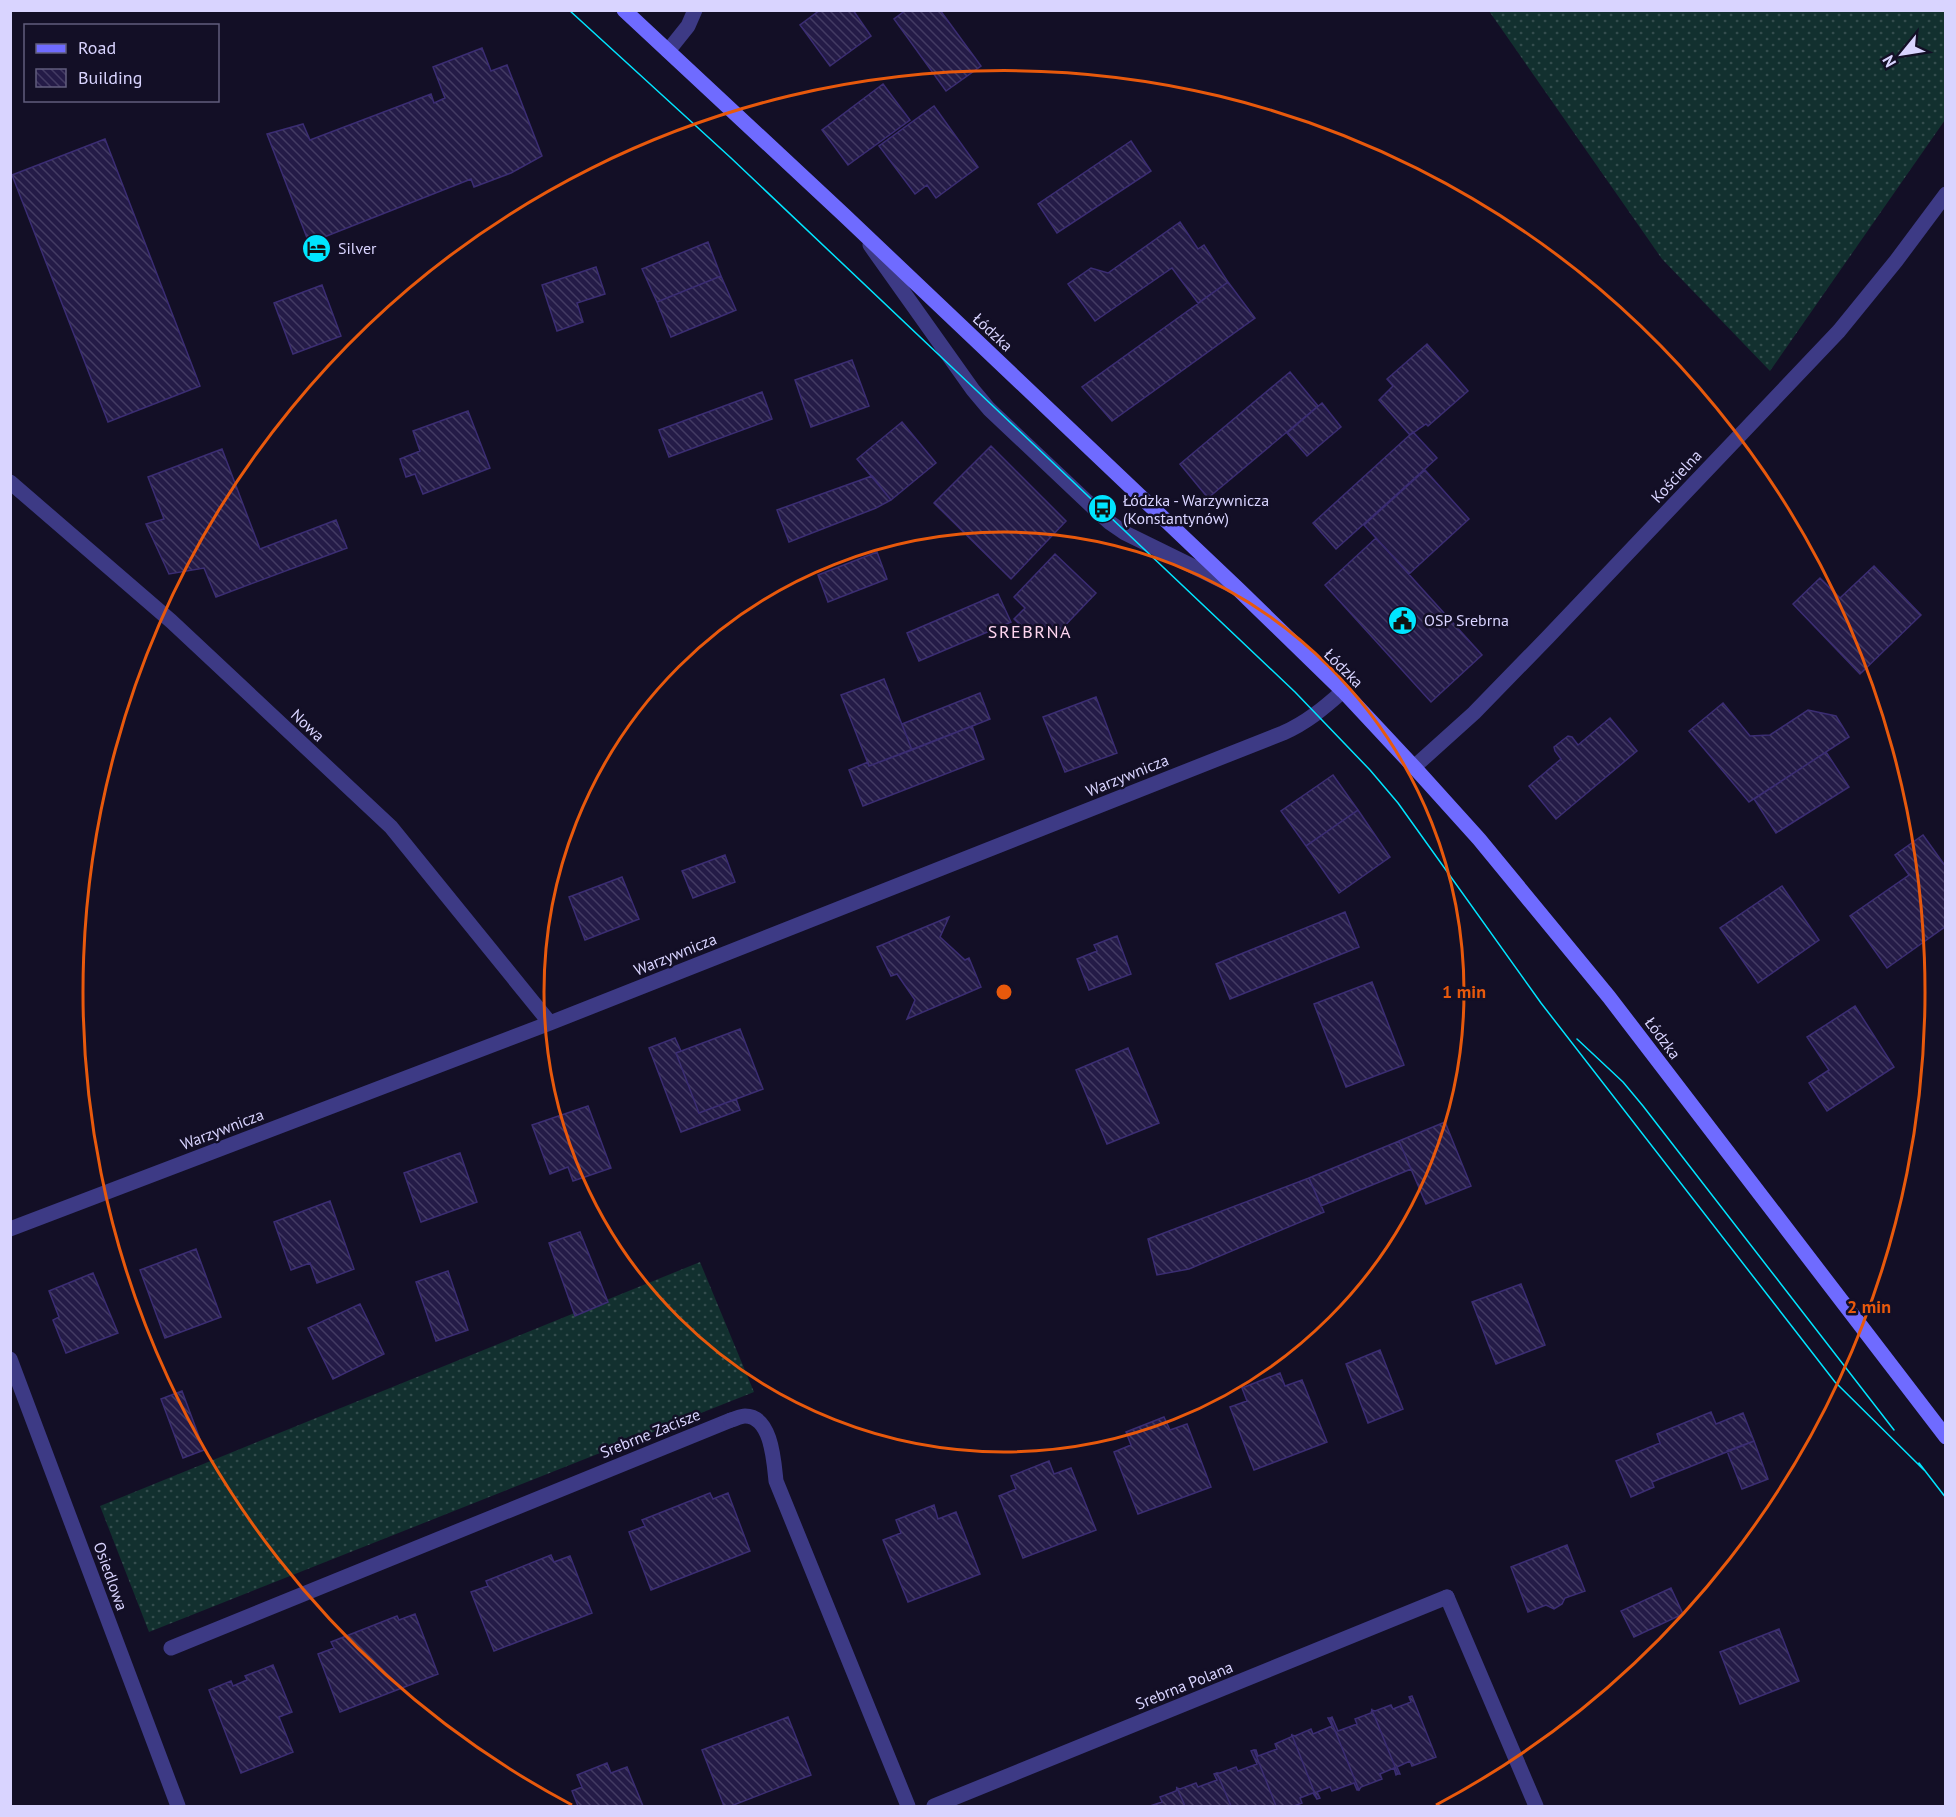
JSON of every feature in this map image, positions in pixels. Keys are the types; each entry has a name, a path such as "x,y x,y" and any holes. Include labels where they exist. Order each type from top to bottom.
{"main road":[{"name":"Łódzka","path":"624,10 1238,589 1343,692 1414,767 1514,880 1609,997 1946,1437"}],"street":[{"path":"668,51 688,26 695,10"},
{"name":"Kościelna","path":"1414,767 1468,718 1548,637 1839,331 1896,261 1946,194"},
{"path":"862,233 973,390 989,409 1109,522 1125,533 1238,589"},
{"name":"Nowa","path":"10,482 171,621 391,827 550,1023"},
{"name":"Warzywnicza","path":"10,1229 550,1023 1296,728 1343,692"},
{"name":"Osiedlowa","path":"10,1359 178,1806"},
{"name":"Srebrne Zacisze","path":"171,1648 731,1420 746,1416 759,1421 771,1442 776,1481 908,1806"},
{"name":"Srebrna Polana","path":"934,1806 1447,1597 1536,1806"}],"green space":[{"path":"1489,11 1945,11 1945,120 1770,371 1662,259"},
{"path":"700,1262 754,1392 149,1632 100,1506"}],"building":[{"path":"820,10 853,10 871,36 830,66 800,25"},
{"path":"906,10 940,10 981,66 946,91 894,19"},
{"path":"482,48 491,71 507,65 542,156 511,173 474,187 471,179 309,243 267,134 303,124 310,140 431,94 434,103 445,98 433,67"},
{"path":"883,84 910,120 848,165 822,130"},
{"path":"934,106 978,167 936,198 927,185 915,194 879,146"},
{"path":"105,139 200,386 108,422 12,175"},
{"path":"1131,141 1151,171 1057,233 1038,204"},
{"path":"1180,222 1198,249 1204,245 1228,282 1198,303 1172,268 1095,321 1068,284 1091,268 1108,273"},
{"path":"708,242 721,276 657,302 642,269"},
{"path":"596,267 605,294 577,303 583,322 557,331 542,285"},
{"path":"721,276 736,310 671,337 657,302"},
{"path":"1228,282 1255,318 1112,421 1082,387"},
{"path":"322,285 341,336 293,354 274,303"},
{"path":"1427,344 1468,391 1428,426 1426,424 1410,435 1379,400 1393,386 1387,379"},
{"path":"852,360 869,406 811,427 795,380"},
{"path":"1290,372 1318,406 1208,498 1180,464"},
{"path":"762,392 772,419 669,457 659,430"},
{"path":"1322,403 1341,427 1307,456 1287,433"},
{"path":"468,411 490,468 423,494 415,474 406,477 400,459 420,451 413,431"},
{"path":"902,422 936,463 891,500 857,459"},
{"path":"1413,432 1437,458 1336,549 1313,523"},
{"path":"991,446 1066,521 1011,579 934,503"},
{"path":"222,449 260,549 336,520 347,548 216,597 204,568 169,574 146,524 164,519 148,477"},
{"path":"1425,470 1469,519 1409,574 1364,525"},
{"path":"872,476 891,500 789,542 777,510"},
{"name":"OSP Srebrna","path":"1376,538 1482,655 1431,702 1325,585"},
{"path":"877,552 887,579 828,602 818,575"},
{"path":"1055,554 1096,593 1055,636 1045,626 1034,638 1014,619 1025,608 1014,597"},
{"path":"1874,566 1921,615 1860,674 1793,604 1820,578 1840,598"},
{"path":"998,594 1011,622 919,661 907,633"},
{"path":"884,679 912,750 869,766 841,695"},
{"path":"980,693 990,719 912,750 902,724"},
{"path":"1096,697 1117,753 1065,772 1043,717"},
{"path":"1723,703 1750,736 1770,735 1808,710 1836,716 1849,737 1749,802 1689,731"},
{"path":"1610,718 1637,751 1556,819 1529,786 1561,759 1554,747 1568,736 1572,737 1578,745"},
{"path":"972,726 984,759 863,806 849,770 868,762 869,766"},
{"path":"1826,752 1849,787 1776,833 1754,799"},
{"path":"1333,775 1358,810 1306,846 1281,811"},
{"path":"1358,810 1390,857 1339,893 1306,846"},
{"path":"1923,835 1946,867 1946,926 1887,968 1850,916 1909,875 1895,855"},
{"path":"725,855 735,882 693,898 682,871"},
{"path":"622,877 639,919 585,940 569,897"},
{"path":"1782,886 1819,940 1758,983 1720,928"},
{"path":"1345,912 1359,947 1230,999 1216,964"},
{"path":"949,917 940,937 965,960 969,958 981,987 907,1019 915,1000 897,974 891,976 877,947"},
{"path":"1117,936 1131,974 1089,990 1077,959 1097,951 1094,945"},
{"path":"1372,982 1404,1065 1346,1087 1314,1004"},
{"path":"1855,1006 1894,1067 1827,1111 1809,1083 1829,1070 1807,1037"},
{"path":"740,1029 763,1089 699,1113 676,1053"},
{"path":"675,1038 681,1051 676,1053 699,1113 736,1099 740,1110 681,1132 649,1048"},
{"path":"1128,1048 1159,1123 1107,1144 1076,1070"},
{"path":"588,1106 611,1168 573,1181 568,1167 550,1174 532,1125"},
{"path":"1445,1122 1471,1186 1426,1204 1399,1141"},
{"path":"1399,1141 1411,1169 1321,1206 1309,1178"},
{"path":"460,1153 477,1202 421,1222 404,1173"},
{"path":"1309,1178 1324,1212 1189,1269 1157,1275 1148,1239"},
{"path":"330,1201 354,1269 317,1283 310,1263 291,1270 274,1222"},
{"path":"580,1232 608,1302 575,1316 549,1243"},
{"path":"196,1249 221,1317 165,1338 140,1270"},
{"path":"448,1271 468,1330 436,1341 416,1282"},
{"path":"93,1273 118,1333 66,1353 53,1320 59,1317 49,1291"},
{"path":"1521,1284 1545,1345 1496,1364 1472,1302"},
{"path":"360,1304 384,1354 333,1379 308,1328"},
{"path":"1380,1350 1403,1409 1368,1423 1346,1364"},
{"path":"1280,1373 1285,1386 1302,1380 1327,1442 1254,1470 1230,1407 1247,1401 1242,1388"},
{"path":"182,1391 204,1450 183,1458 161,1399"},
{"path":"1711,1412 1716,1424 1743,1413 1754,1441 1652,1482 1654,1487 1631,1497 1616,1461 1660,1443 1657,1434"},
{"path":"1164,1417 1170,1430 1187,1424 1211,1487 1138,1514 1114,1452 1131,1445 1126,1432"},
{"path":"1754,1441 1768,1479 1742,1489 1727,1451"},
{"path":"1049,1461 1054,1474 1071,1468 1096,1530 1023,1558 999,1496 1016,1489 1011,1476"},
{"path":"710,1493 713,1499 728,1493 750,1551 651,1590 629,1532 645,1526 642,1520"},
{"path":"934,1505 938,1519 956,1512 980,1574 908,1602 883,1540 901,1533 896,1520"},
{"path":"1567,1545 1585,1591 1565,1598 1562,1604 1554,1609 1546,1605 1528,1612 1511,1567"},
{"path":"551,1555 554,1562 570,1556 592,1613 494,1651 471,1592 488,1586 486,1581"},
{"path":"1671,1588 1683,1614 1634,1637 1621,1611"},
{"path":"415,1614 438,1674 340,1712 318,1654 334,1648 331,1642 397,1616 399,1620"},
{"path":"1779,1629 1799,1681 1740,1704 1720,1652"},
{"path":"273,1665 292,1712 279,1717 293,1752 241,1773 209,1690 231,1681 233,1686 247,1680 245,1676"},
{"path":"1412,1696 1436,1757 1412,1766 1410,1761 1397,1767 1400,1774 1398,1774 1372,1710 1391,1705 1393,1709 1411,1702 1409,1697"},
{"path":"1372,1710 1398,1774 1396,1775 1394,1768 1380,1774 1382,1779 1361,1787 1359,1790 1330,1718 1332,1717 1338,1731 1357,1724 1355,1719 1371,1713"},
{"path":"788,1717 811,1775 731,1806 724,1806 702,1750"},
{"path":"1328,1718 1330,1718 1359,1790 1354,1783 1332,1791 1330,1787 1317,1792 1320,1798 1317,1799 1292,1735 1295,1736 1311,1729 1313,1734 1332,1726"},
{"path":"1292,1735 1317,1799 1313,1793 1300,1798 1302,1803 1294,1806 1276,1806 1254,1750 1258,1756 1277,1749 1275,1744"},
{"path":"1254,1750 1276,1806 1231,1806 1217,1773 1236,1767 1238,1771 1257,1764 1251,1751"},
{"path":"607,1763 611,1773 627,1767 643,1806 578,1806 572,1791 582,1787 577,1775"},
{"path":"1217,1773 1231,1806 1185,1806 1177,1788 1196,1783 1198,1787 1217,1780 1214,1774"},
{"path":"1177,1788 1185,1806 1150,1806 1162,1802 1160,1797 1176,1791"}],"tram line":[{"path":"569,10 731,158 1295,692 1370,770 1398,803 1541,1003 1835,1382 1924,1470"},
{"path":"1577,1039 1623,1082 1643,1106 1894,1430"},
{"path":"1919,1463 1946,1498"}],"place":[{"name":"Silver","path":"317,248"},
{"name":"Łódzka - Warzywnicza (Konstantynów)","path":"1102,509"},
{"name":"OSP Srebrna","path":"1403,620"}],"district":[{"name":"SREBRNA","path":"1030,631"}]}
